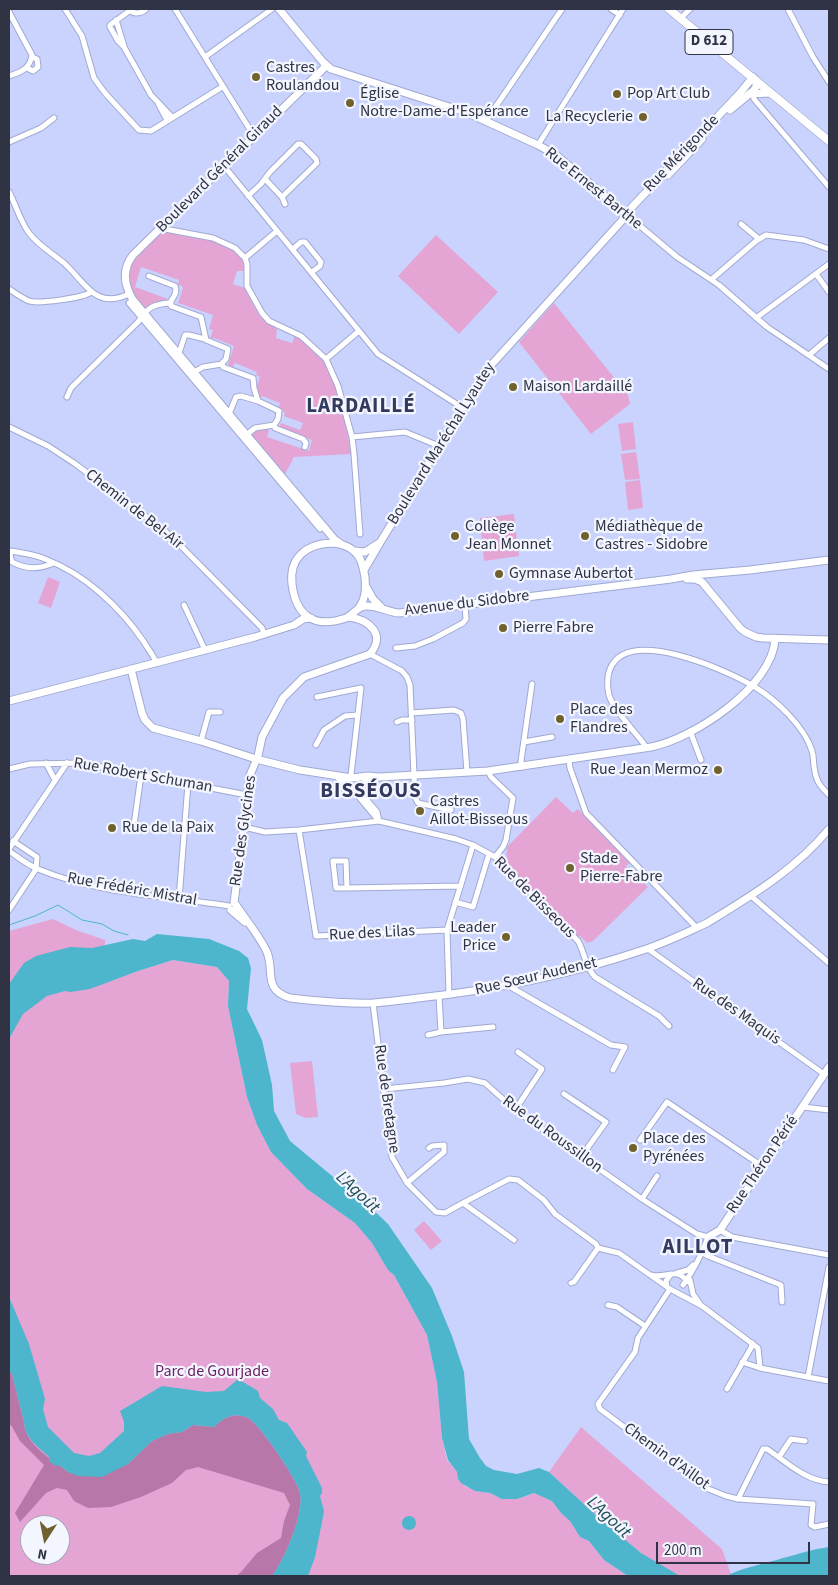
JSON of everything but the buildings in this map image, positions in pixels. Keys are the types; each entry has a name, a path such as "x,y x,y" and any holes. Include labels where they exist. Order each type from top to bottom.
{"main road":[{"name":"D 612","path":"670,9 828,138"}],"street":[{"path":"65,9 80,33 94,78 105,93 140,131 150,132 222,87"},
{"path":"146,9 136,13 132,13 131,10 116,20 110,27 170,119"},
{"path":"175,9 254,136"},
{"path":"205,57 272,9"},
{"path":"279,9 326,66"},
{"path":"486,121 562,9"},
{"path":"611,9 620,15"},
{"path":"538,145 624,9"},
{"path":"681,18 690,9"},
{"path":"788,9 813,57 829,82"},
{"path":"9,12 32,57 27,68 9,76"},
{"name":"Rue Ernest Barthe","path":"326,66 336,72 367,80 468,113 556,155 677,257 712,279 767,327 829,369"},
{"name":"Boulevard Général Giraud","path":"130,294 125,279 126,268 131,257 326,66"},
{"path":"752,93 756,87 754,79"},
{"name":"Rue Mérigonde","path":"627,215 645,193 754,79"},
{"path":"752,93 771,93"},
{"path":"752,93 754,99 829,187"},
{"name":"Rue Mérigonde","path":"627,215 635,210 730,110 752,93"},
{"path":"9,142 41,128 54,118"},
{"path":"248,196 298,144 304,146 316,159 316,163 282,197"},
{"path":"224,166 380,356 463,408"},
{"path":"265,179 282,197 285,204"},
{"path":"9,192 31,235 44,248 64,263 91,292 99,297 111,300 130,294 143,315 320,525 341,544 355,551 365,552 381,541"},
{"name":"Boulevard Maréchal Lyautey","path":"364,571 484,373 627,215"},
{"path":"741,224 758,239"},
{"path":"162,227 218,239 231,245 245,258 248,288 262,313 270,321 301,336 326,358 338,386 352,437 360,534"},
{"path":"245,258 277,231"},
{"path":"712,279 758,239 768,235 808,241 829,249"},
{"path":"292,249 301,242 305,242 321,262 320,266 312,272"},
{"path":"756,318 829,264"},
{"path":"816,274 829,292"},
{"path":"67,396 72,388 143,315 153,306 170,303 174,297 175,286 149,276"},
{"path":"9,289 32,302 78,297 91,292"},
{"path":"129,303 143,315 178,353 192,373 229,414 245,436"},
{"path":"170,303 174,308 201,317 206,339"},
{"path":"326,358 359,331"},
{"path":"178,353 185,335 206,339 228,349 226,359 222,364 203,366 192,373"},
{"path":"809,355 829,338"},
{"path":"222,364 226,369 253,378 258,401"},
{"path":"229,414 236,397 241,396 280,411 274,426"},
{"name":"Chemin de Bel-Air","path":"9,426 48,446 74,463 164,530 262,628 264,634"},
{"path":"245,436 254,428 274,426 278,430 304,439 306,441 305,447"},
{"path":"352,437 405,432 439,446"},
{"path":"319,544 325,536 320,525"},
{"path":"290,626 296,614 297,605 291,577 296,559 304,550 319,544 341,544"},
{"path":"54,563 44,567 28,568 12,562 11,551 38,556 54,563 97,590 137,632 156,662"},
{"path":"297,605 303,613 324,621 347,617 358,610 365,598 366,584 360,559 355,551"},
{"name":"Avenue du Sidobre","path":"358,610 372,606 399,613 693,575 829,560"},
{"path":"707,587 710,576 722,573"},
{"path":"672,579 695,579 702,582 740,628 756,637 829,640"},
{"path":"366,584 374,602 390,612"},
{"path":"184,604 205,650"},
{"path":"396,648 415,646 463,623 466,619 465,605"},
{"path":"358,610 362,621"},
{"path":"347,617 362,621 375,631 377,636 376,647 370,654 402,671 408,677 410,685 415,797 418,802 451,810"},
{"path":"9,701 264,634 294,625 303,619 312,618"},
{"path":"131,669 142,713 148,723 157,729 256,759 337,777 354,778 488,771 569,760 666,743 721,713 752,686 767,666 775,639"},
{"path":"645,748 609,695 608,679 611,668 613,662 626,653 639,650 675,654 724,672 752,686 788,713 804,735 812,752 819,785 829,795"},
{"name":"Rue des Glycines","path":"232,906 250,775 262,737 283,698 304,677 370,654"},
{"path":"522,767 532,684"},
{"path":"317,697 361,688 351,775 362,781 365,798 377,812 379,822"},
{"path":"411,713 454,710 461,713 467,772"},
{"path":"201,741 209,712 220,712"},
{"path":"316,744 324,730 345,716 358,716"},
{"path":"397,722 412,720"},
{"path":"690,731 701,760"},
{"path":"524,742 552,737"},
{"path":"569,760 586,813 697,928"},
{"path":"46,763 55,780"},
{"path":"9,850 13,841 67,763"},
{"name":"Rue Robert Schuman","path":"9,768 30,764 81,763 247,795"},
{"path":"455,902 473,907 492,855 503,847 506,840 513,798 488,771"},
{"path":"134,825 141,774"},
{"path":"337,777 351,788 379,822"},
{"path":"351,788 359,790 367,780 373,777"},
{"path":"351,788 349,783 354,778"},
{"path":"179,899 188,784"},
{"name":"Rue de Bisseous","path":"244,827 265,832 379,822 456,839 473,845 492,855 578,941 583,949 587,967"},
{"name":"Rue des Lilas","path":"299,830 316,936 446,930"},
{"name":"Rue Sœur Audenet","path":"232,906 251,927 267,951 271,981 279,994 290,998 339,1003 373,1003 449,995 509,986 587,967 648,948 707,924 770,883 794,864 829,831"},
{"path":"9,910 36,869 37,856 13,841"},
{"path":"449,995 446,930 473,845"},
{"name":"Rue Frédéric Mistral","path":"9,850 36,869 80,884 232,906"},
{"path":"347,888 346,861 333,861 336,888 347,888 460,886"},
{"path":"751,896 829,963"},
{"name":"Rue des Maquis","path":"648,948 824,1074"},
{"path":"587,967 595,977 659,1016 669,1026"},
{"path":"509,986 611,1045 625,1047 613,1070"},
{"path":"438,996 441,1032"},
{"name":"Rue de Bretagne","path":"373,1003 392,1157 407,1183 436,1212 445,1213 509,1179 518,1180 544,1200 555,1214 596,1244 598,1248"},
{"path":"428,1035 493,1027"},
{"path":"515,1110 542,1068 518,1052"},
{"name":"Rue Théron Périé","path":"708,1237 720,1230 829,1067"},
{"name":"Rue du Roussillon","path":"384,1088 468,1079 485,1084 515,1110 642,1199 697,1234 708,1237"},
{"path":"564,1094 606,1122 581,1157"},
{"path":"640,1140 667,1102 762,1166"},
{"path":"803,1106 829,1110"},
{"path":"407,1183 444,1152 444,1145 429,1148"},
{"path":"642,1199 657,1176"},
{"path":"463,1203 514,1240"},
{"path":"720,1230 732,1237 829,1255"},
{"path":"646,1273 657,1276 688,1270 703,1253 708,1237"},
{"path":"571,1284 598,1248 619,1253 672,1290 702,1306 752,1343 758,1348 760,1368"},
{"path":"703,1253 782,1285 782,1302"},
{"path":"673,1274 666,1281 667,1286 672,1290 680,1289 691,1275 697,1261"},
{"path":"808,1377 829,1266"},
{"path":"673,1274 686,1282 702,1306"},
{"path":"608,1305 617,1307 645,1326 672,1290"},
{"name":"Chemin d'Aillot","path":"645,1326 638,1338 635,1352 598,1407 706,1488 738,1499 813,1504 811,1525 815,1527 829,1524"},
{"path":"727,1389 751,1348 752,1343"},
{"path":"742,1362 760,1368 829,1381"},
{"path":"779,1457 791,1439 805,1442"},
{"path":"738,1499 763,1449 767,1449 809,1477 829,1482"}],"green space":[{"path":"161,231 194,236 215,242 235,252 243,259 244,271 237,271 233,284 245,288 257,311 277,329 276,338 292,343 295,335 321,358 327,367 341,404 351,454 294,457 285,474 252,435 260,429 269,430 267,437 309,451 312,440 279,428 281,423 300,430 303,423 284,416 285,413 279,407 280,403 262,396 260,400 256,388 260,377 256,375 257,372 235,363 233,367 228,365 234,346 214,338 210,339 213,330 209,329 213,315 178,303 183,288 178,285 179,280 141,267 135,287 168,299 153,303 144,309 135,296 128,275 130,266 135,258"},
{"path":"436,235 498,292 459,334 398,276"},
{"path":"554,303 628,395 630,404 591,434 519,342"},
{"path":"633,422 636,449 622,451 618,424"},
{"path":"636,452 640,479 625,480 621,454"},
{"path":"640,480 643,508 628,510 625,482"},
{"path":"514,514 519,556 484,561 480,518"},
{"path":"48,577 60,582 51,608 38,603"},
{"name":"Stade Pierre-Fabre","path":"556,797 573,813 578,809 630,862 626,866 648,887 593,941 587,943 580,936 575,936 512,873 514,870 506,861 507,847"},
{"name":"Parc de Gourjade","path":"53,919 76,930 105,940 105,983 173,960 217,967 229,981 228,1006 247,1097 257,1125 271,1152 307,1189 355,1223 372,1243 388,1270 394,1275 427,1335 437,1382 442,1438 447,1460 457,1472 458,1479 466,1487 473,1488 475,1491 490,1493 502,1499 517,1499 535,1493 552,1501 570,1521 580,1537 589,1541 604,1560 628,1576 9,1576 9,931"},
{"path":"312,1061 318,1117 305,1118 296,1114 290,1063"},
{"path":"424,1221 442,1241 431,1250 414,1230"},
{"path":"581,1427 722,1549 731,1574 726,1576 676,1575 641,1553 549,1472"}],"shaded area":[{"path":"157,934 209,939 239,951 248,958 251,968 247,1009 262,1040 272,1085 274,1111 290,1141 349,1190 350,1188 388,1224 432,1288 452,1336 464,1372 469,1439 486,1466 494,1470 517,1474 539,1468 549,1472 641,1553 680,1576 628,1576 604,1560 589,1541 580,1537 570,1521 552,1501 534,1493 517,1499 502,1499 490,1493 475,1491 461,1483 457,1472 448,1460 442,1438 437,1382 427,1335 394,1275 388,1270 372,1243 355,1223 307,1189 271,1152 257,1125 247,1097 228,1006 229,981 217,967 173,960 90,989 65,991 47,996 23,1014 9,1039 9,984 24,963 36,956 70,947 92,948 133,939 145,941"},
{"path":"9,1297 29,1344 45,1399 43,1409 48,1427 74,1453 89,1456 100,1453 124,1431 124,1422 120,1411 162,1386 206,1392 224,1391 238,1379 258,1391 260,1398 273,1409 279,1420 287,1423 307,1452 306,1456 322,1488 320,1496 324,1511 315,1557 308,1576 272,1576 292,1536 299,1513 300,1493 293,1477 277,1453 260,1430 248,1418 233,1415 225,1418 214,1427 193,1425 182,1432 168,1434 152,1441 128,1464 102,1477 78,1476 49,1461 49,1457 32,1441 26,1432 12,1374 9,1371"},
{"path":"9,1371 12,1374 25,1430 29,1437 40,1451 68,1472 128,1464 152,1441 168,1434 182,1432 193,1425 214,1427 229,1416 243,1416 253,1422 269,1441 286,1465 298,1487 300,1493 299,1513 292,1536 272,1576 236,1576 257,1553 281,1538 284,1521 290,1505 284,1493 198,1467 186,1470 172,1483 141,1497 111,1507 88,1508 74,1501 67,1490 57,1488 46,1493 26,1515 20,1515 20,1522 15,1513 44,1465 20,1441 11,1425 9,1427"},
{"path":"406,1516 412,1516 416,1523 412,1530 406,1530 402,1526 402,1520"},
{"path":"829,1547 829,1576 726,1576 754,1566"}],"waterway":[{"path":"9,925 58,905 82,920 102,924 114,931 128,935"}],"place":[{"name":"Castres Roulandou","path":"256,77"},
{"name":"Pop Art Club","path":"617,94"},
{"name":"Église Notre-Dame-d'Espérance","path":"350,103"},
{"name":"La Recyclerie","path":"643,117"},
{"name":"Maison Lardaillé","path":"513,387"},
{"name":"Collège Jean Monnet","path":"455,536"},
{"name":"Médiathèque de Castres - Sidobre","path":"585,536"},
{"name":"Gymnase Aubertot","path":"499,574"},
{"name":"Pierre Fabre","path":"503,628"},
{"name":"Place des Flandres","path":"560,719"},
{"name":"Rue Jean Mermoz","path":"718,770"},
{"name":"Castres Aillot-Bisseous","path":"420,811"},
{"name":"Rue de la Paix","path":"112,828"},
{"name":"Stade Pierre-Fabre","path":"570,868"},
{"name":"Leader Price","path":"506,937"},
{"name":"Place des Pyrénées","path":"633,1148"}],"district":[{"name":"LARDAILLÉ","path":"361,407"},
{"name":"BISSÉOUS","path":"371,792"},
{"name":"AILLOT","path":"698,1248"}],"water label":[{"name":"L'Agoût","path":"357,1193"},
{"name":"L'Agoût","path":"608,1518"}]}
